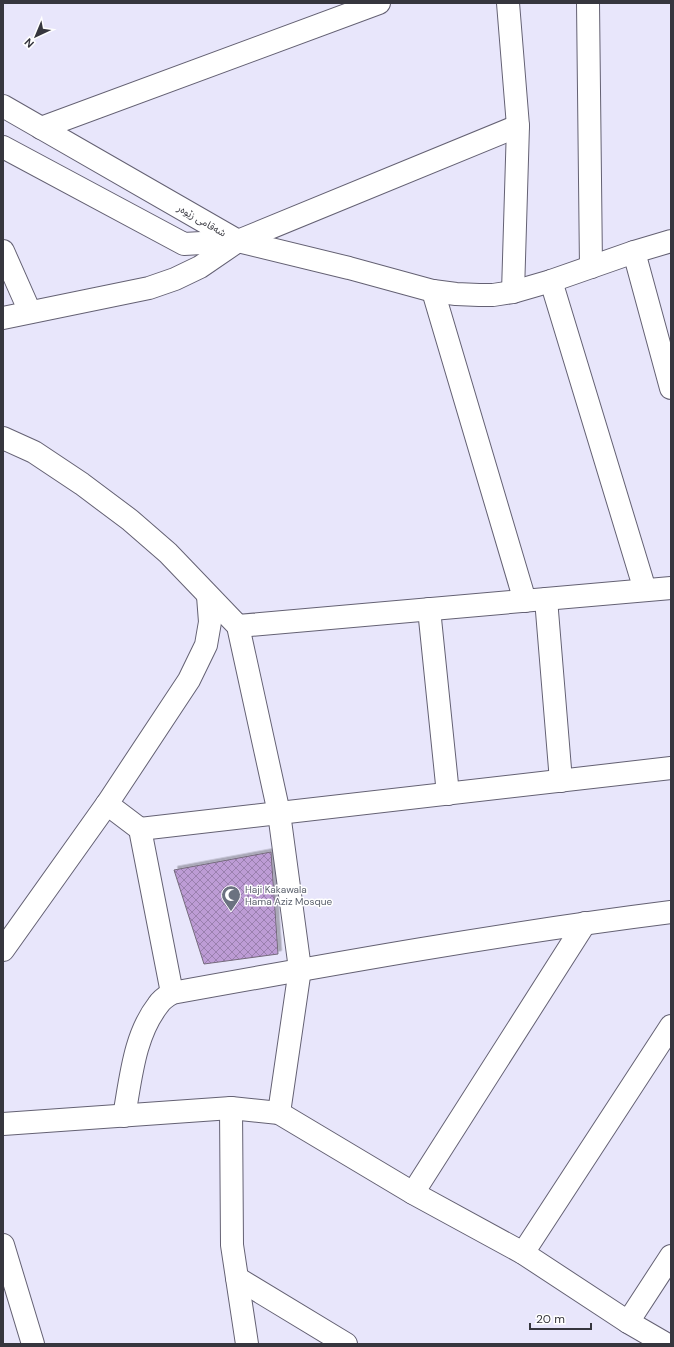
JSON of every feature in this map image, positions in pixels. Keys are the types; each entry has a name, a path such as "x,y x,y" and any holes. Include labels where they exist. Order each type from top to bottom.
{"street":[{"path":"41,128 379,3"},
{"path":"508,3 518,126 513,292"},
{"path":"588,3 591,267"},
{"name":"شەقامی زێوەر","path":"3,106 238,241"},
{"path":"3,318 148,288 175,279 200,267 238,241 518,126"},
{"name":"شەقامی زێوەر","path":"3,147 184,244 238,241"},
{"path":"238,241 315,261 349,268 433,291 479,295 493,295 513,292 551,281 634,252 671,241"},
{"path":"3,251 30,312"},
{"path":"634,252 671,388"},
{"path":"551,281 645,590"},
{"path":"433,291 535,600 561,781"},
{"path":"3,438 34,452 82,484 130,520 168,553 238,626 278,813 300,970 279,1113"},
{"path":"238,626 671,588"},
{"path":"3,950 107,804 189,680 206,645 210,622 208,596"},
{"path":"429,609 448,794"},
{"path":"140,829 671,768"},
{"path":"107,804 140,829 172,993"},
{"path":"124,1116 138,1043 148,1019 159,1003 172,993 300,970 585,923 671,912"},
{"path":"413,1193 585,923"},
{"path":"523,1252 671,1026"},
{"path":"232,1108 232,1245 247,1344"},
{"path":"3,1124 232,1108 279,1113 413,1193 523,1252 628,1322 666,1344"},
{"path":"3,1245 33,1344"},
{"path":"628,1322 671,1256"},
{"path":"237,1278 346,1344"}],"building":[{"name":"Haji Kakawala Hama Aziz Mosque","path":"271,852 278,954 204,964 174,870"}],"place":[{"name":"Haji Kakawala Hama Aziz Mosque","path":"231,912"}]}
